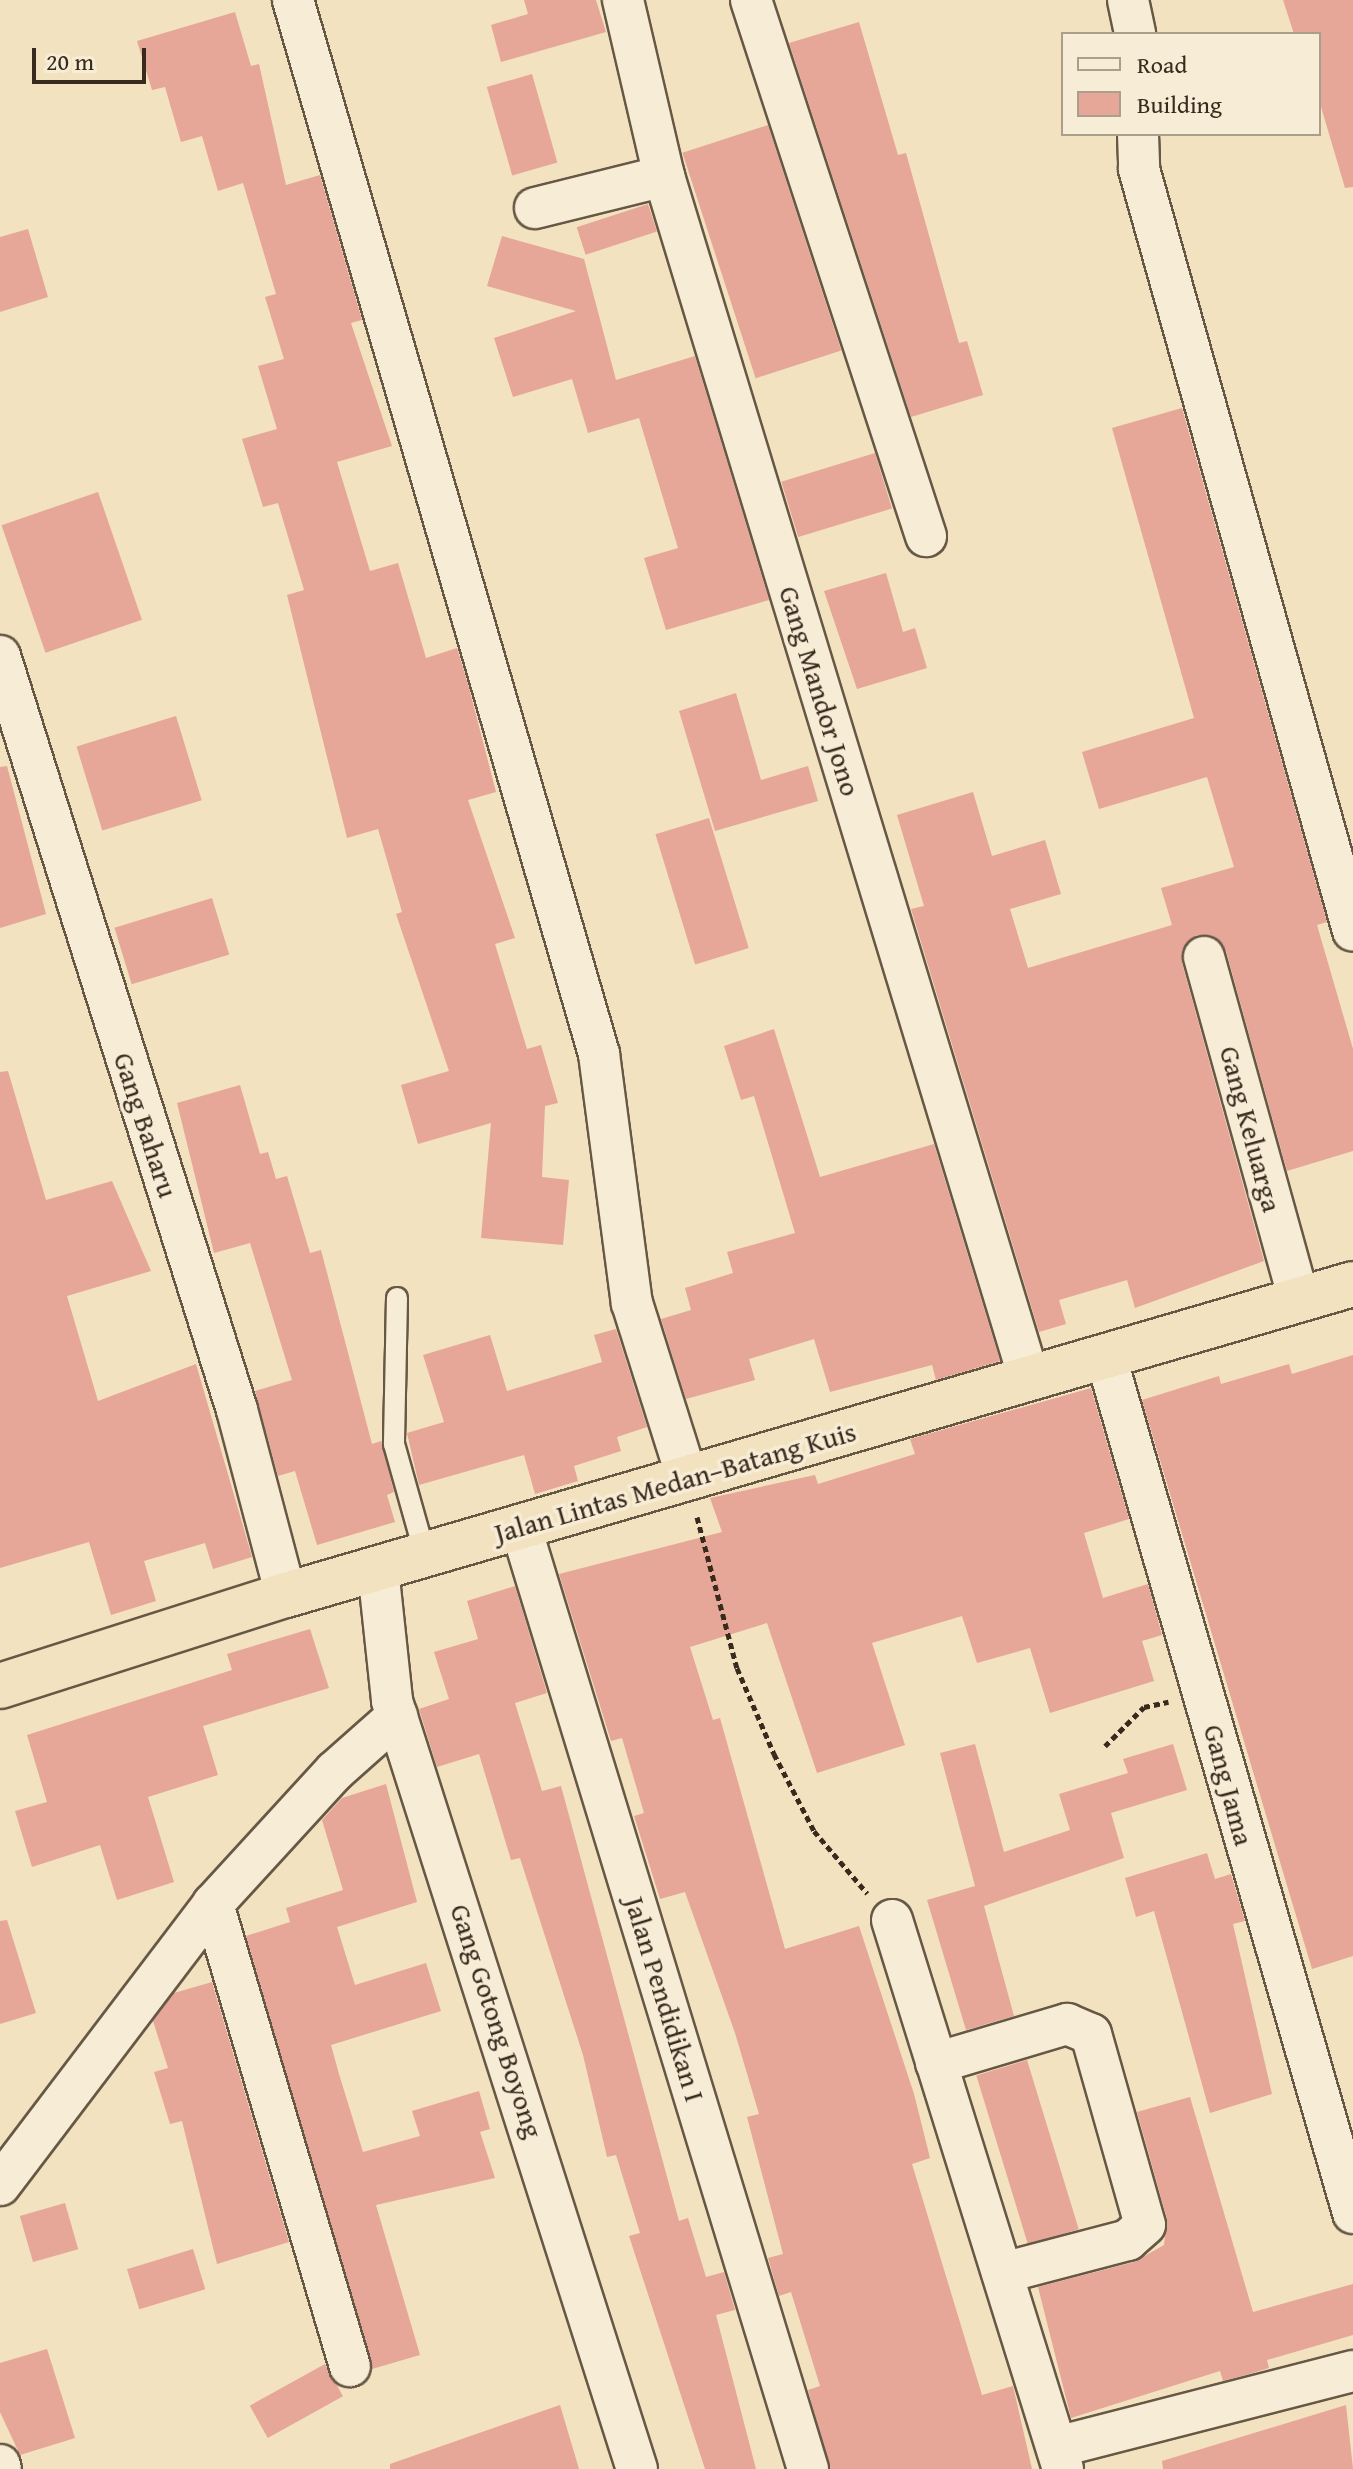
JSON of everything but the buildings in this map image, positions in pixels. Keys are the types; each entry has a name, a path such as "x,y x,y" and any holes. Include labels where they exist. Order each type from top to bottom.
{"highway":[{"name":"Jalan Lintas Medan–Batang Kuis","path":"2,1677 1353,1284"}],"street":[{"path":"293,0 599,1054 622,1240 687,1477"},
{"name":"Gang Mandor Jono","path":"623,0 664,176 1029,1378"},
{"path":"751,0 926,536"},
{"path":"1128,0 1135,32"},
{"path":"1138,152 1353,931"},
{"path":"535,208 664,176"},
{"name":"Gang Baharu","path":"0,656 237,1410 286,1595"},
{"name":"Gang Keluarga","path":"1204,957 1299,1300"},
{"name":"Gang Jama","path":"1106,1357 1353,2213"},
{"name":"Jalan Pendidikan I","path":"521,1528 808,2469"},
{"name":"Gang Gotong Boyong","path":"378,1569 384,1649 395,1709 637,2469"},
{"path":"0,2185 213,1904 395,1709"},
{"path":"213,1904 350,2366"},
{"path":"892,1920 1060,2458 1353,2371"},
{"path":"936,2063 1067,2024 1091,2034 1145,2225 1128,2240 1002,2273"}],"lane":[{"path":"397,1298 394,1444 431,1553"}],"path":[{"path":"687,1477 737,1668 774,1754 814,1831 892,1920"},
{"path":"1105,1746 1144,1707 1204,1694"}]}
